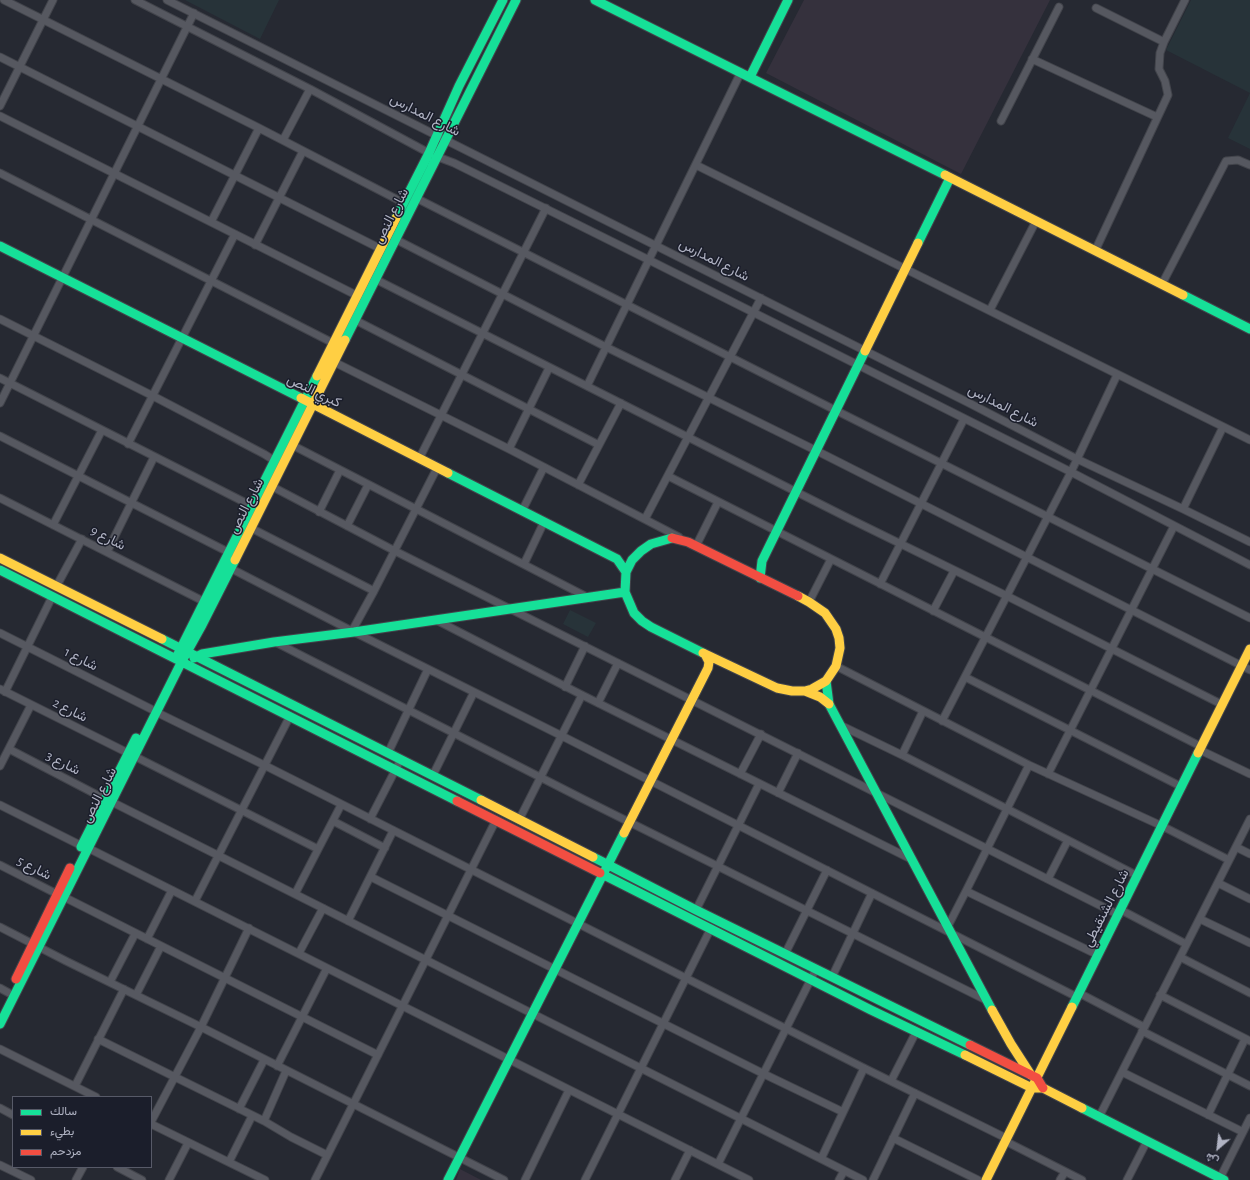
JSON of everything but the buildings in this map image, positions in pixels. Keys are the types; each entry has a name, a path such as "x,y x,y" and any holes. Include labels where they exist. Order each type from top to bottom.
{"street":[{"path":"4,0 283,140 404,203"},
{"path":"0,106 53,0"},
{"name":"شارع المدارس","path":"135,0 310,89 434,155 454,163 546,208 1071,472 1250,565"},
{"name":"شارع المدارس","path":"167,0 969,402 1077,459 1250,542"},
{"name":"شارع النص","path":"442,138 459,86 503,0"},
{"name":"شارع النص","path":"0,1024 60,895 154,711 188,653 230,568 233,554 252,506 275,461 308,403 334,362 416,198 442,138 516,0"},
{"path":"595,0 1250,329"},
{"path":"750,77 788,0"},
{"path":"1095,251 1168,95 1165,81 1159,68 1160,53 1184,0"},
{"path":"1001,121 1059,7"},
{"path":"1096,8 1164,42"},
{"path":"0,403 194,13"},
{"path":"0,56 381,249"},
{"path":"1032,59 1157,117"},
{"path":"587,386 741,72"},
{"path":"283,140 310,89"},
{"path":"0,116 358,296"},
{"path":"211,222 259,128"},
{"path":"255,245 303,151"},
{"name":"شارع النص","path":"188,653 205,602 233,554 251,528 292,445 333,343 404,203 434,155"},
{"path":"1162,284 1226,161 1238,160 1250,165"},
{"path":"696,165 1250,440"},
{"path":"0,174 333,343"},
{"path":"760,578 762,561 795,491 950,178"},
{"path":"416,198 730,358 1250,618"},
{"path":"419,459 546,208"},
{"path":"990,310 1036,221"},
{"path":"128,444 235,234"},
{"path":"395,240 606,347 1027,556 1246,668"},
{"name":"كبري النص","path":"0,246 617,559"},
{"path":"375,279 549,368 688,436 1223,705"},
{"path":"645,520 761,298"},
{"path":"0,318 153,396 275,461"},
{"path":"355,320 599,445"},
{"path":"334,362 509,449 692,544 809,602 825,613 836,629 839,638 840,648 836,666 826,680 812,689 805,691 792,691 777,688 723,663 642,621 630,605 625,592 626,572 634,558 651,544 662,540 672,538 692,544"},
{"path":"509,449 549,368"},
{"path":"942,721 1071,472 1117,375"},
{"path":"0,378 252,506"},
{"path":"578,485 621,403"},
{"path":"880,584 964,419"},
{"path":"1183,509 1223,427"},
{"path":"53,524 102,430"},
{"path":"0,436 233,554"},
{"path":"292,445 587,597"},
{"path":"107,552 154,457"},
{"path":"353,631 437,468"},
{"path":"522,511 544,468"},
{"path":"319,512 340,470"},
{"path":"668,476 1090,690 1250,774"},
{"path":"347,526 368,485"},
{"path":"271,486 395,551 692,699 1048,880 1186,944"},
{"name":"شارع 9","path":"0,498 205,602"},
{"path":"692,544 718,502"},
{"path":"524,564 544,522"},
{"path":"1048,774 1174,526"},
{"path":"251,528 374,591"},
{"path":"56,587 82,539"},
{"path":"0,558 433,775 696,910 1034,1077"},
{"path":"617,559 634,558"},
{"path":"617,559 626,572"},
{"path":"809,602 831,559"},
{"path":"747,572 762,561"},
{"path":"230,568 872,893 949,929 1250,1086"},
{"path":"0,570 916,1032 1032,1088 1043,1088"},
{"path":"933,611 954,571"},
{"path":"188,653 202,654 274,642 625,592"},
{"path":"2,690 52,597"},
{"path":"436,620 565,687 912,859"},
{"name":"شارع 1","path":"0,633 915,1093 1082,1180"},
{"path":"274,642 453,734 986,1000"},
{"path":"565,687 585,646"},
{"name":"شارع الشنقيطي","path":"986,1180 1032,1088 1034,1077 1120,913 1201,748 1223,705 1246,668 1250,649"},
{"path":"182,662 188,653"},
{"path":"448,1180 705,674 709,665 708,658 705,654"},
{"path":"598,703 618,662"},
{"path":"705,674 723,663"},
{"path":"836,666 1029,765 1162,826 1229,860"},
{"path":"388,753 428,669"},
{"path":"965,677 1182,787"},
{"path":"826,680 829,704 875,792 986,1000 1011,1044 1043,1088 1146,1142 1222,1179 1250,1118"},
{"name":"شارع 2","path":"2,690 318,849"},
{"path":"805,691 820,697 829,704"},
{"path":"433,775 474,692"},
{"path":"520,820 582,695"},
{"path":"0,766 31,704"},
{"path":"902,755 923,711"},
{"path":"195,901 290,716"},
{"path":"840,725 902,755 1138,876"},
{"path":"740,774 761,734"},
{"name":"شارع 3","path":"8,749 863,1180"},
{"path":"778,793 798,753"},
{"path":"370,819 401,759"},
{"path":"949,929 966,891 1029,765"},
{"path":"696,910 759,784"},
{"path":"0,805 300,953 509,1060 750,1180"},
{"path":"296,894 341,805"},
{"path":"1099,1117 1250,819"},
{"path":"315,1180 496,820"},
{"path":"333,821 385,848"},
{"path":"348,920 393,831"},
{"path":"1048,880 1068,840"},
{"path":"1236,847 1250,854"},
{"name":"شارع 5","path":"0,865 378,1055"},
{"path":"785,954 827,870"},
{"path":"370,877 843,1112"},
{"path":"1218,883 1250,899"},
{"path":"147,939 172,890"},
{"path":"966,891 1098,955"},
{"path":"832,977 872,893"},
{"path":"300,953 323,908"},
{"path":"1200,919 1250,943"},
{"path":"0,927 504,1180"},
{"path":"152,1121 226,978 249,928"},
{"path":"585,1180 711,928"},
{"path":"110,982 135,934"},
{"name":"شارع النص","path":"0,1011 36,945"},
{"path":"136,995 161,946"},
{"path":"1180,957 1250,993"},
{"path":"277,1066 327,968"},
{"path":"718,1164 816,969"},
{"path":"0,988 9,993"},
{"path":"75,1086 124,988"},
{"path":"1160,995 1248,1040 1208,1115"},
{"path":"891,1081 916,1032"},
{"path":"98,1039 264,1121 291,1137 328,1155"},
{"path":"0,1049 94,1096"},
{"path":"239,1109 264,1060"},
{"path":"821,1159 864,1068"},
{"path":"264,1121 286,1071"},
{"path":"1122,1072 1243,1132"},
{"path":"525,1180 569,1090"},
{"path":"873,1180 915,1093"},
{"path":"0,1108 12,1114"},
{"path":"229,1162 252,1116"},
{"path":"152,1124 188,1143 265,1180"},
{"path":"893,1138 978,1180"},
{"path":"1127,1180 1146,1142"},
{"path":"169,1180 188,1143"},
{"path":"675,1180 690,1150"},
{"path":"0,1165 31,1180"},
{"path":"76,1180 82,1168"},
{"path":"119,1168 142,1180"},
{"path":"839,1180 844,1170"},
{"path":"1060,1180 1065,1172"}],"shaded area":[{"path":"185,0 279,0 260,39"},
{"path":"804,0 1050,0 961,174 766,73"},
{"path":"1191,0 1250,0 1250,93 1166,50"},
{"path":"1250,93 1250,149 1228,138"},
{"path":"570,610 596,623 588,637 563,624"},
{"path":"460,1169 481,1180 456,1180"}],"traffic: fast":[{"path":"396,218 429,153 459,86 503,0"},
{"path":"345,340 516,0"},
{"path":"595,0 945,175"},
{"path":"750,77 788,0"},
{"path":"918,243 950,178"},
{"path":"0,246 301,398"},
{"path":"1183,295 1250,329"},
{"path":"760,578 762,561 865,351"},
{"path":"178,654 317,376"},
{"path":"448,473 617,559 626,572"},
{"path":"672,538 651,544 632,560 626,572 625,592 634,613 642,621 703,653"},
{"path":"0,1024 182,661 235,560"},
{"path":"0,570 457,801"},
{"path":"194,658 202,654 274,642 354,632 625,592"},
{"path":"162,639 481,800"},
{"path":"826,681 829,704 992,1010"},
{"path":"81,847 136,738"},
{"path":"1072,1007 1198,753"},
{"path":"448,1180 624,833"},
{"path":"593,857 696,910 970,1045"},
{"path":"600,873 871,1010 965,1055"},
{"path":"1082,1108 1224,1180"}],"traffic: slow":[{"path":"945,175 1183,295"},
{"path":"317,376 396,218"},
{"path":"865,351 918,243"},
{"path":"235,560 345,340"},
{"path":"301,398 448,473"},
{"path":"0,558 162,639"},
{"path":"703,653 777,688 792,691 805,691 812,689 826,681 836,666 840,648 839,638 836,629 825,613 798,596"},
{"path":"1198,753 1250,649"},
{"path":"624,833 708,668 709,662 705,654"},
{"path":"805,691 820,697 829,704"},
{"path":"481,800 593,857"},
{"path":"986,1180 1072,1007"},
{"path":"992,1010 1011,1044 1031,1075"},
{"path":"965,1055 1032,1088 1043,1088 1082,1108"}],"traffic: jam":[{"path":"672,538 688,542 798,596"},
{"path":"457,801 600,873"},
{"path":"16,979 70,868"},
{"path":"970,1045 1037,1078 1043,1088"}]}
